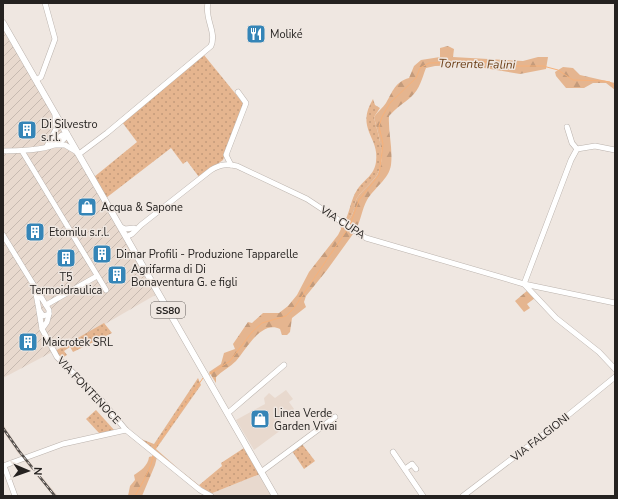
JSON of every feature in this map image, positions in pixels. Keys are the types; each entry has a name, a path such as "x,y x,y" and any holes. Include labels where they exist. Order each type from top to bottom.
{"main road":[{"name":"SS80","path":"3,23 275,496"}],"street":[{"path":"36,80 41,77 56,39 45,3"},
{"path":"46,146 65,146 78,153 107,133 211,46 213,37 207,13 208,3"},
{"path":"126,237 211,170 219,165 231,165 226,156 246,103 238,92"},
{"path":"46,146 56,128 54,112"},
{"path":"567,127 572,143 577,149"},
{"path":"3,151 40,149 62,135 67,134"},
{"path":"577,149 595,146 615,150"},
{"path":"577,149 571,160 524,284 556,318 599,352 615,369"},
{"path":"22,151 106,290"},
{"name":"VIA CUPA","path":"231,165 237,166 307,199 366,238 524,284 615,303"},
{"path":"121,227 135,230"},
{"path":"132,248 131,240 135,230"},
{"name":"VIA FONTENOCE","path":"3,235 49,310 49,314"},
{"path":"46,306 97,276"},
{"name":"VIA FONTENOCE","path":"35,289 42,329 57,356 102,401 126,430 200,490 211,496"},
{"path":"39,310 43,316 49,314"},
{"path":"42,329 47,322 49,314"},
{"path":"228,414 284,365"},
{"name":"VIA FALGIONI","path":"463,496 551,429 615,377"},
{"path":"261,472 335,417"},
{"path":"15,496 3,466 63,444 126,430"},
{"path":"393,452 423,496"},
{"path":"405,469 412,464 416,469"}],"shaded area":[{"path":"3,26 157,294 105,324 3,378"},
{"name":"Linea Verde Garden Vivai","path":"286,390 293,399 289,402 294,409 276,423 281,430 254,450 236,420 265,404 264,398 269,393 275,398"},
{"path":"3,424 20,450 58,496 53,496 17,452 3,431"},
{"path":"260,474 273,496 213,496 210,494"}],"green space":[{"path":"448,46 454,49 453,57 523,61 538,57 548,57 546,69 520,74 466,65 435,66 426,68 414,94 394,110 389,116 391,152 390,170 367,200 356,229 345,221 351,217 357,198 373,181 380,168 382,153 374,117 385,105 397,85 409,78 414,66 421,60 440,57 440,48"},
{"path":"204,55 243,103 223,160 199,177 187,161 183,164 171,148 106,198 94,177 137,142 122,122"},
{"path":"563,67 573,68 580,75 615,83 615,90 606,83 593,83 584,88 566,88 556,76 555,72"},
{"path":"373,99 375,105 380,108 374,117 382,153 380,168 375,178 357,198 351,217 345,221 355,194 375,167 375,146 367,126 366,118 368,109"},
{"path":"340,224 353,234 306,296 304,302 306,307 292,318 290,332 287,335 282,335 280,329 273,327 260,332 236,361 216,377 216,383 209,372 221,364 224,353 235,349 233,344 248,322 252,323 263,313 279,313 288,306 297,295 309,272 338,235 341,229"},
{"path":"528,290 535,298 527,304 530,308 524,312 515,301"},
{"path":"104,323 112,333 73,352 70,347 64,351 67,355 62,358 55,351"},
{"path":"198,378 201,385 156,449 179,470 141,439 154,444"},
{"path":"96,410 115,431 100,434 86,419"},
{"path":"302,444 315,461 304,469 292,451"},
{"path":"244,448 260,474 210,494 199,485 222,466 221,463"},
{"path":"149,457 157,457 155,465 142,496 128,496 130,486 135,480 134,475 145,466"},
{"path":"179,470 199,485 198,486"}],"waterway":[{"name":"Torrente Falini","path":"350,225 359,200 379,175 383,144 379,126 382,117 390,103 416,78 420,68 429,63 487,62 514,66 543,66 558,70 573,80 604,81 610,82 615,87"},
{"name":"Torrente Falini","path":"208,375 230,361 252,332 262,323 286,316 294,308 347,230"},
{"name":"Torrente Falini","path":"154,449 203,378"},
{"name":"Torrente Falini","path":"135,496 149,470 153,455"}],"railway":[{"path":"3,428 19,451 55,496"}],"place":[{"name":"Moliké","path":"256,34"},
{"name":"Di Silvestro s.r.l.","path":"27,130"},
{"name":"Acqua & Sapone","path":"87,207"},
{"name":"Etomilu s.r.l.","path":"35,232"},
{"name":"Dimar Profili - Produzione Tapparelle","path":"102,254"},
{"name":"T5 Termoidraulica","path":"66,258"},
{"name":"Agrifarma di Di Bonaventura G. e figli","path":"117,275"},
{"name":"Maicrotek SRL","path":"28,342"},
{"name":"Linea Verde Garden Vivai","path":"260,419"}]}
